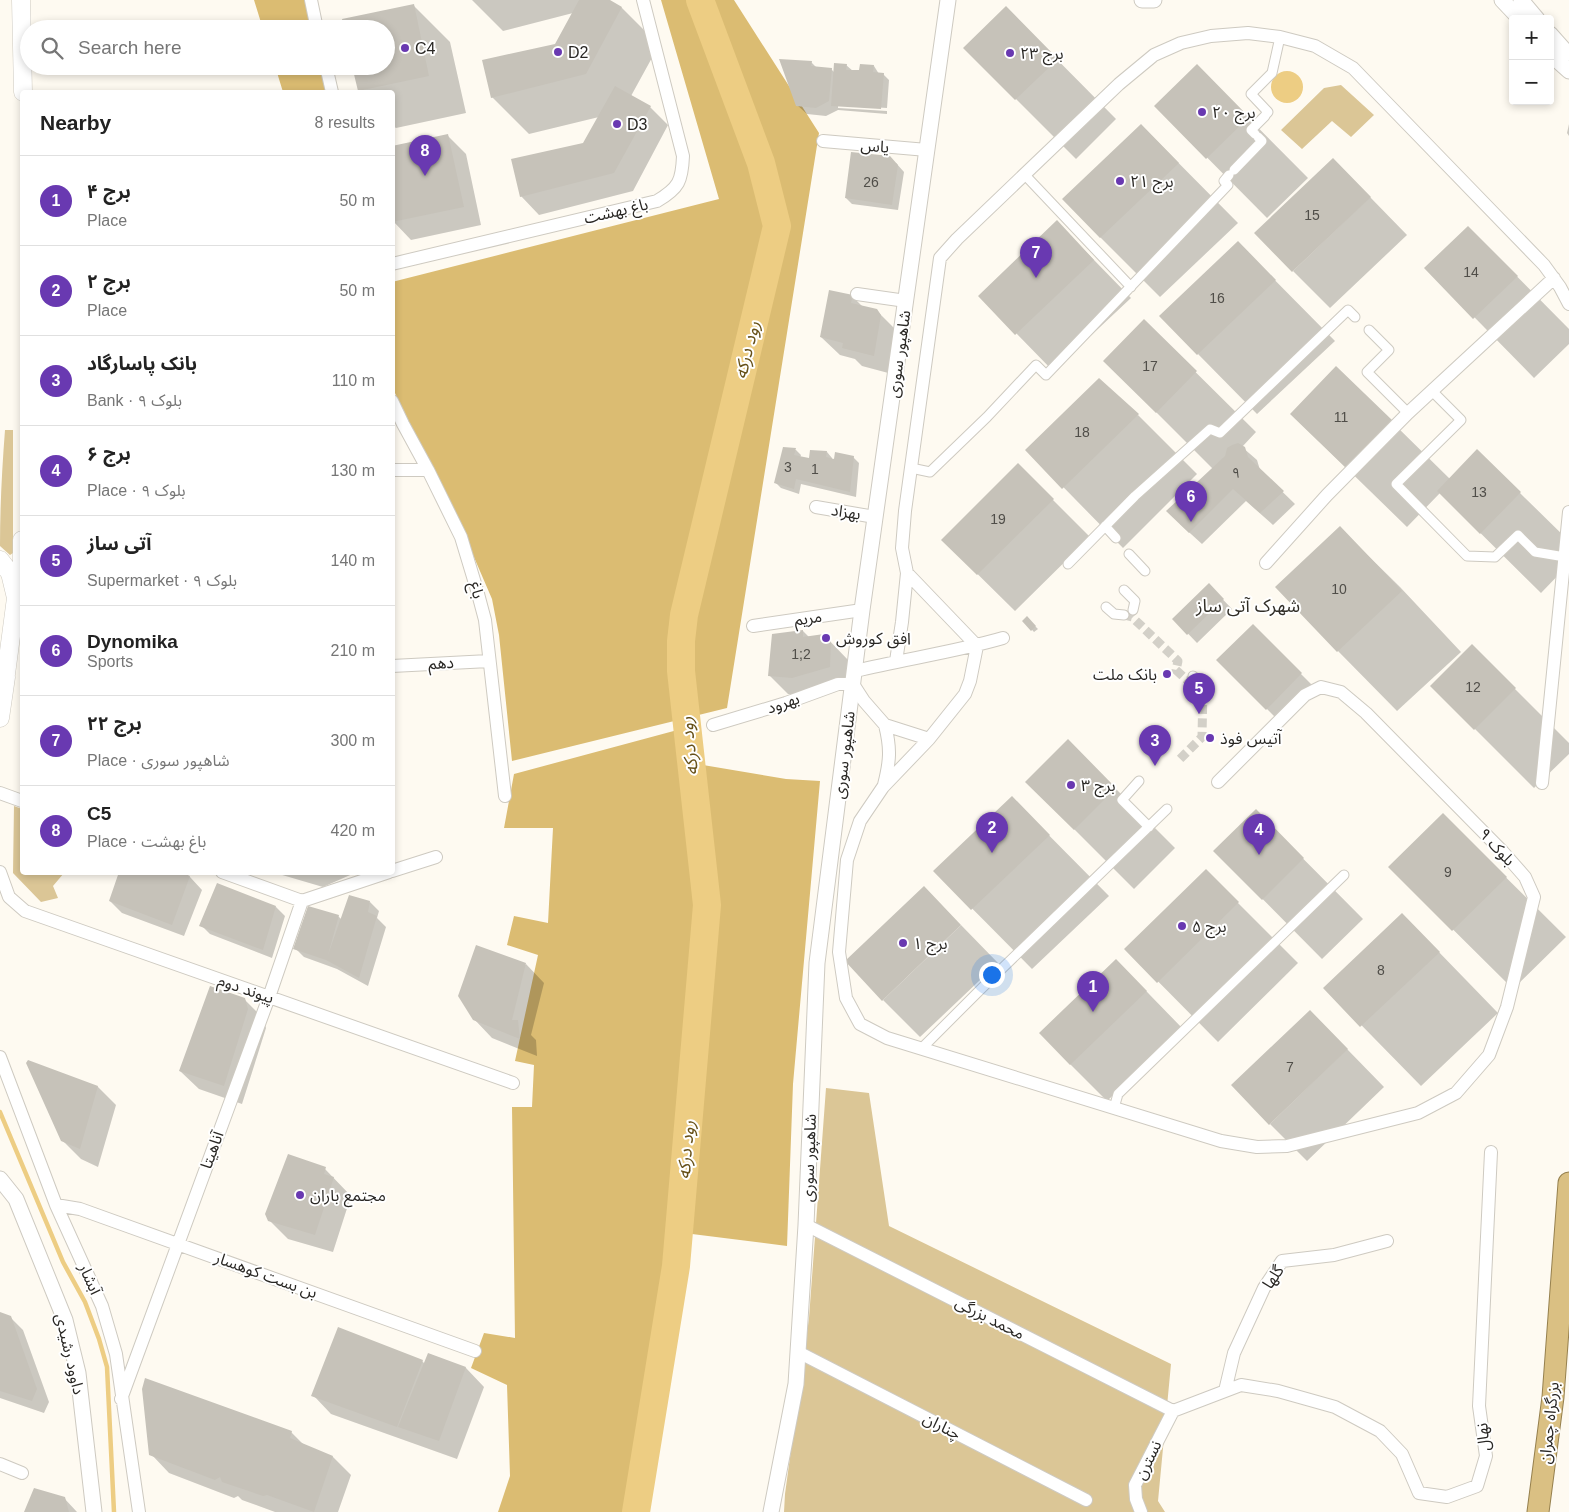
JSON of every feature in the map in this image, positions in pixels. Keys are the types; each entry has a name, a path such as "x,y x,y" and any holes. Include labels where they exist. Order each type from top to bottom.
{"highway":[{"name":"بزرگراه چمران","path":"1538,1512 1553,1397 1569,1183"}],"main road":[{"path":"21,0 21,20"},
{"path":"23,75 23,90"},
{"path":"0,560 10,573 16,598"},
{"path":"0,718 3,681 20,577"}],"street":[{"path":"311,0 315,20"},
{"name":"باغ بهشت","path":"395,263 658,201 673,192 682,175 683,156 643,0"},
{"name":"شاهپور سوری","path":"771,1512 796,1384 806,1225 817,963 862,610 948,0"},
{"path":"1142,0 1154,0"},
{"path":"1502,0 1516,15"},
{"path":"1521,0 1534,15"},
{"path":"896,661 907,573 902,548 940,258 956,239 1024,174 1119,84 1154,55 1181,43 1211,36 1248,34 1280,37 1315,46 1353,68 1544,265 1569,304"},
{"path":"911,468 930,472 988,417 1036,365 1046,375 1228,185 1224,181 1262,141 1251,130 1268,112 1251,94 1272,74 1280,37"},
{"path":"1554,38 1569,53"},
{"path":"1554,57 1569,70"},
{"path":"328,75 332,90"},
{"name":"یاس","path":"823,141 927,150"},
{"path":"1024,174 1131,287"},
{"path":"1266,563 1330,492 1408,413 1554,278"},
{"path":"857,294 906,302"},
{"path":"1068,564 1135,496 1210,429 1220,433 1348,310 1355,317"},
{"path":"1368,330 1389,350 1367,372 1408,413"},
{"path":"1432,391 1461,420 1396,484 1467,556 1495,556 1518,536 1535,552 1565,556"},
{"name":"باغ","path":"395,407 461,537 485,620 505,796"},
{"path":"395,470 428,470"},
{"name":"بهزاد","path":"816,507 875,517"},
{"path":"1542,783 1569,512"},
{"path":"1105,526 1116,538"},
{"path":"1129,554 1145,571"},
{"path":"883,787 929,739 965,694 970,681 977,646 907,573"},
{"path":"1124,590 1135,602 1133,610"},
{"path":"1106,607 1114,614 1124,616"},
{"name":"مریم","path":"753,626 862,610"},
{"name":"بهرود","path":"713,725 786,703 896,661 977,646 1003,638"},
{"name":"دهم","path":"395,666 489,661"},
{"path":"854,677 864,702 885,725 890,743 890,760 883,787"},
{"name":"بلوک ۹","path":"883,787 860,821 847,860 839,952 846,998 860,1024 887,1038 1221,1140 1257,1147 1287,1146 1418,1113 1456,1093 1489,1054 1507,1007 1534,897 1525,878 1503,852 1366,713 1340,692 1321,687 1305,695 1218,782"},
{"path":"885,725 929,739"},
{"path":"1140,781 1122,800 1149,827"},
{"path":"0,793 20,800"},
{"path":"922,1048 1167,809"},
{"path":"395,871 436,858"},
{"name":"پیوند دوم","path":"0,872 10,897 24,911 513,1083"},
{"path":"230,875 302,901 382,875"},
{"path":"1114,1108 1118,1094 1344,875"},
{"name":"آناهیتا","path":"121,1399 269,997 302,901"},
{"name":"آبشار","path":"0,1057 56,1205 102,1306 116,1354 121,1399 139,1512"},
{"name":"نهال","path":"1173,1411 1241,1385 1278,1391 1335,1407 1380,1431 1402,1454 1419,1493 1447,1497 1477,1486 1486,1456 1480,1406 1490,1152"},
{"name":"داوود رشیدی","path":"0,1179 16,1198 65,1320 78,1373 94,1512"},
{"name":"بن بست کوهسار","path":"56,1205 80,1209 475,1351"},
{"name":"محمد بزرگی","path":"806,1225 1173,1411"},
{"name":"گلها","path":"1225,1391 1234,1353 1264,1288 1282,1261 1334,1255 1387,1241"},
{"name":"چناران","path":"798,1352 1086,1500"},
{"name":"نسترن","path":"1141,1512 1136,1499 1135,1485 1173,1411"},
{"path":"0,1464 22,1473"}],"shaded area":[{"path":"254,0 314,0 319,20 260,20"},
{"path":"661,0 734,0 819,133 727,708 512,761 499,635 492,599 464,534 395,393 395,281 719,199"},
{"path":"1287,71 1298,76 1303,87 1298,98 1287,103 1276,98 1271,87 1276,76"},
{"path":"278,75 332,75 336,90 282,90"},
{"path":"1341,85 1374,115 1351,137 1332,121 1302,149 1281,130 1324,88"},
{"path":"5,430 13,430 13,553 10,555 0,546"},
{"path":"696,725 703,765 786,779 820,781 793,1084 787,1246 692,1234 668,1234 631,1494 624,1512 498,1512 510,1476 507,1385 471,1368 484,1333 515,1338 512,1107 532,1107 534,1065 515,1061 538,955 507,945 514,916 548,923 553,828 504,828 514,774"},
{"path":"14,806 20,808 20,875 62,875 53,886 58,898 41,902 13,873"},
{"path":"826,1088 869,1093 889,1226 1171,1364 1158,1501 1165,1512 784,1512 809,1318"}],"building":[{"name":"D2","path":"579,0 610,0 622,7 586,74 491,98 482,60 555,44"},
{"name":"C4","path":"414,4 429,76 358,90 354,75 395,75 395,20 342,19"},
{"name":"برج ۲۳","path":"1006,6 1058,59 1015,100 963,48"},
{"path":"779,59 812,61 811,66 832,68 829,101 816,108 796,106"},
{"path":"834,63 847,64 846,70 859,70 860,64 874,65 873,72 884,73 881,109 831,106"},
{"name":"برج ۲۰","path":"1197,64 1249,117 1206,159 1154,106"},
{"name":"D3","path":"615,86 651,106 614,173 520,197 511,159 583,143"},
{"name":"برج ۲۱","path":"1141,124 1179,163 1100,238 1062,199"},
{"path":"448,134 464,207 395,221 395,145"},
{"path":"851,152 890,156 898,165 892,205 845,198"},
{"path":"1333,158 1371,197 1292,272 1254,233"},
{"path":"1057,220 1094,260 1015,335 978,296"},
{"path":"1468,226 1518,276 1473,319 1424,268"},
{"path":"1238,241 1276,280 1197,355 1159,316"},
{"path":"829,290 853,295 851,303 877,309 881,315 874,356 842,348 843,343 820,337"},
{"path":"1144,319 1197,371 1156,413 1103,361"},
{"path":"1336,366 1392,420 1346,468 1290,414"},
{"path":"1099,378 1139,414 1062,489 1025,450"},
{"path":"1238,443 1245,447 1248,457 1284,491 1260,513 1233,489 1189,533 1166,511 1225,456 1227,448"},
{"path":"783,447 796,448 794,455 809,458 810,450 827,451 826,457 834,459 835,452 854,456 850,492 796,479 794,489 774,483"},
{"path":"1477,449 1521,492 1480,534 1437,491"},
{"path":"1018,463 1054,499 977,575 941,540"},
{"path":"1340,526 1402,591 1337,652 1275,587"},
{"path":"1209,583 1224,599 1187,635 1172,619"},
{"path":"1027,616 1036,626 1031,631 1022,621"},
{"path":"1253,624 1302,673 1266,710 1216,660"},
{"path":"803,630 803,637 824,634 831,641 830,667 792,678 768,676 772,634"},
{"path":"1472,644 1516,688 1474,730 1430,686"},
{"name":"برج ۳","path":"1068,739 1116,788 1074,830 1025,782"},
{"path":"1012,796 1050,835 971,910 933,871"},
{"path":"1256,809 1304,858 1262,900 1213,851"},
{"path":"1443,813 1507,877 1452,931 1388,867"},
{"name":"برج ۵","path":"1206,869 1239,902 1157,983 1124,949"},
{"path":"118,875 190,876 172,925 109,901"},
{"path":"217,883 276,906 263,950 199,926"},
{"name":"برج ۱","path":"924,886 961,925 882,1001 845,961"},
{"path":"349,895 370,901 368,912 377,916 359,978 326,960 293,949 308,906 339,915 328,955"},
{"path":"1402,913 1440,952 1360,1027 1323,988"},
{"path":"476,945 526,963 512,1020 518,1020 520,1039 473,1020 458,996"},
{"path":"1116,959 1147,991 1070,1065 1039,1033"},
{"path":"210,986 245,998 248,1009 224,1086 179,1071"},
{"path":"1310,1010 1348,1049 1269,1125 1231,1085"},
{"path":"28,1060 98,1086 80,1149 61,1141 26,1063"},
{"name":"مجتمع باران","path":"288,1154 326,1167 324,1174 334,1177 315,1235 268,1221 265,1214"},
{"path":"0,1312 11,1316 37,1389 32,1401 0,1391"},
{"path":"338,1327 423,1360 397,1427 311,1396"},
{"path":"428,1353 466,1367 439,1441 398,1427"},
{"path":"145,1378 292,1431 290,1438 333,1456 314,1512 267,1495 263,1496 222,1482 220,1477 215,1480 149,1455 142,1389"},
{"path":"34,1488 65,1497 69,1512 24,1512"}],"waterway":[{"name":"رود درکه","path":"636,1512 676,1266 707,905 681,671 681,641 684,615 777,226 761,163 700,0"},
{"path":"0,1112 63,1262 85,1302 107,1367 114,1512"}],"tunnel":[{"path":"1124,615 1132,617 1178,661 1176,670 1188,681 1195,678 1203,687 1202,737 1179,760"}],"place":[{"name":"C4","path":"405,48"},
{"name":"D2","path":"558,52"},
{"name":"برج ۲۳","path":"1010,53"},
{"name":"برج ۲۰","path":"1202,112"},
{"name":"D3","path":"617,124"},
{"name":"C5","path":"425,176"},
{"name":"برج ۲۱","path":"1120,181"},
{"name":"برج ۲۲","path":"1036,278"},
{"name":"Dynomika","path":"1191,522"},
{"name":"افق کوروش","path":"826,638"},
{"name":"بانک ملت","path":"1167,674"},
{"name":"آتی ساز","path":"1199,714"},
{"name":"آتیس فوذ","path":"1210,738"},
{"name":"بانک پاسارگاد","path":"1155,766"},
{"name":"برج ۳","path":"1071,785"},
{"name":"برج ۲","path":"992,853"},
{"name":"برج ۶","path":"1259,855"},
{"name":"برج ۵","path":"1182,926"},
{"name":"برج ۱","path":"903,943"},
{"name":"برج ۴","path":"1093,1012"},
{"name":"مجتمع باران","path":"300,1195"}],"district":[{"name":"شهرک آتی ساز","path":"1248,606"}]}
